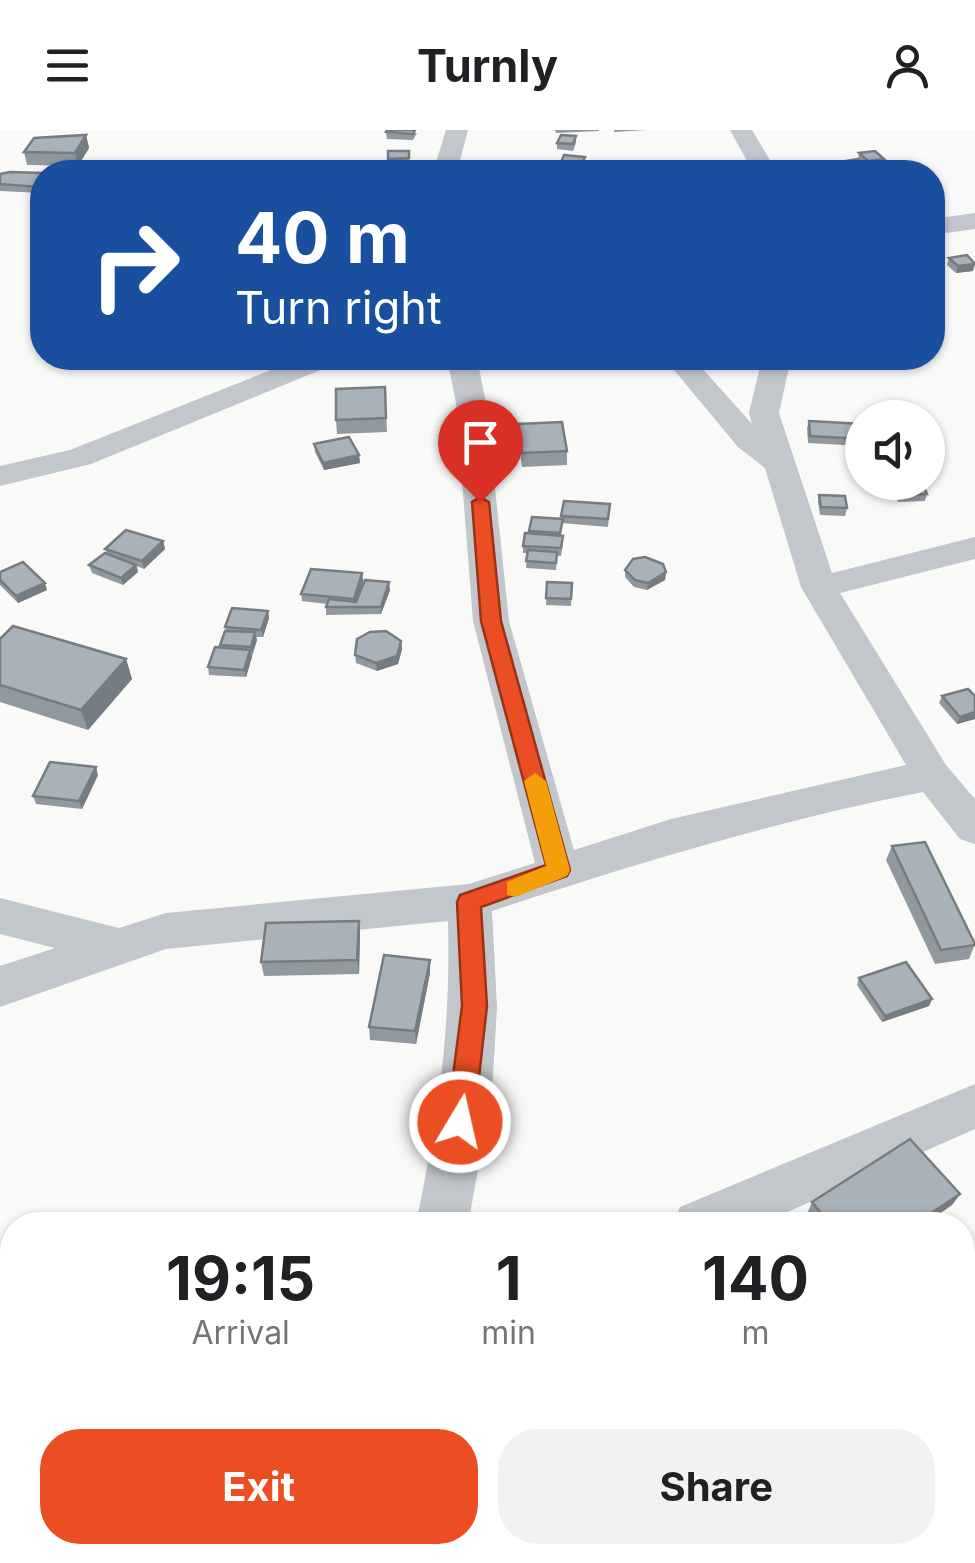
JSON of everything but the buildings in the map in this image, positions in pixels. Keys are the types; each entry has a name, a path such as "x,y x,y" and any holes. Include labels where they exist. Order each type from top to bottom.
{"street":[{"path":"449,160 457,130"},
{"path":"741,130 758,160"},
{"path":"945,225 975,221"},
{"path":"0,476 80,457 295,370"},
{"path":"464,370 471,403 491,621 558,870"},
{"path":"688,370 749,440 778,462"},
{"path":"774,370 764,413 820,587 932,775 975,828"},
{"path":"820,587 975,548"},
{"path":"0,988 115,945 166,931 469,902 558,870 786,806 932,775"},
{"path":"444,1212 467,1092 474,1006 469,902"},
{"path":"0,916 115,945"},
{"path":"729,1212 975,1106"}],"slow traffic":[{"path":"516,888 558,870 535,781"}],"route":[{"path":"460,1122 467,1092 474,1006 469,902 558,870 491,621 480,502"}]}
